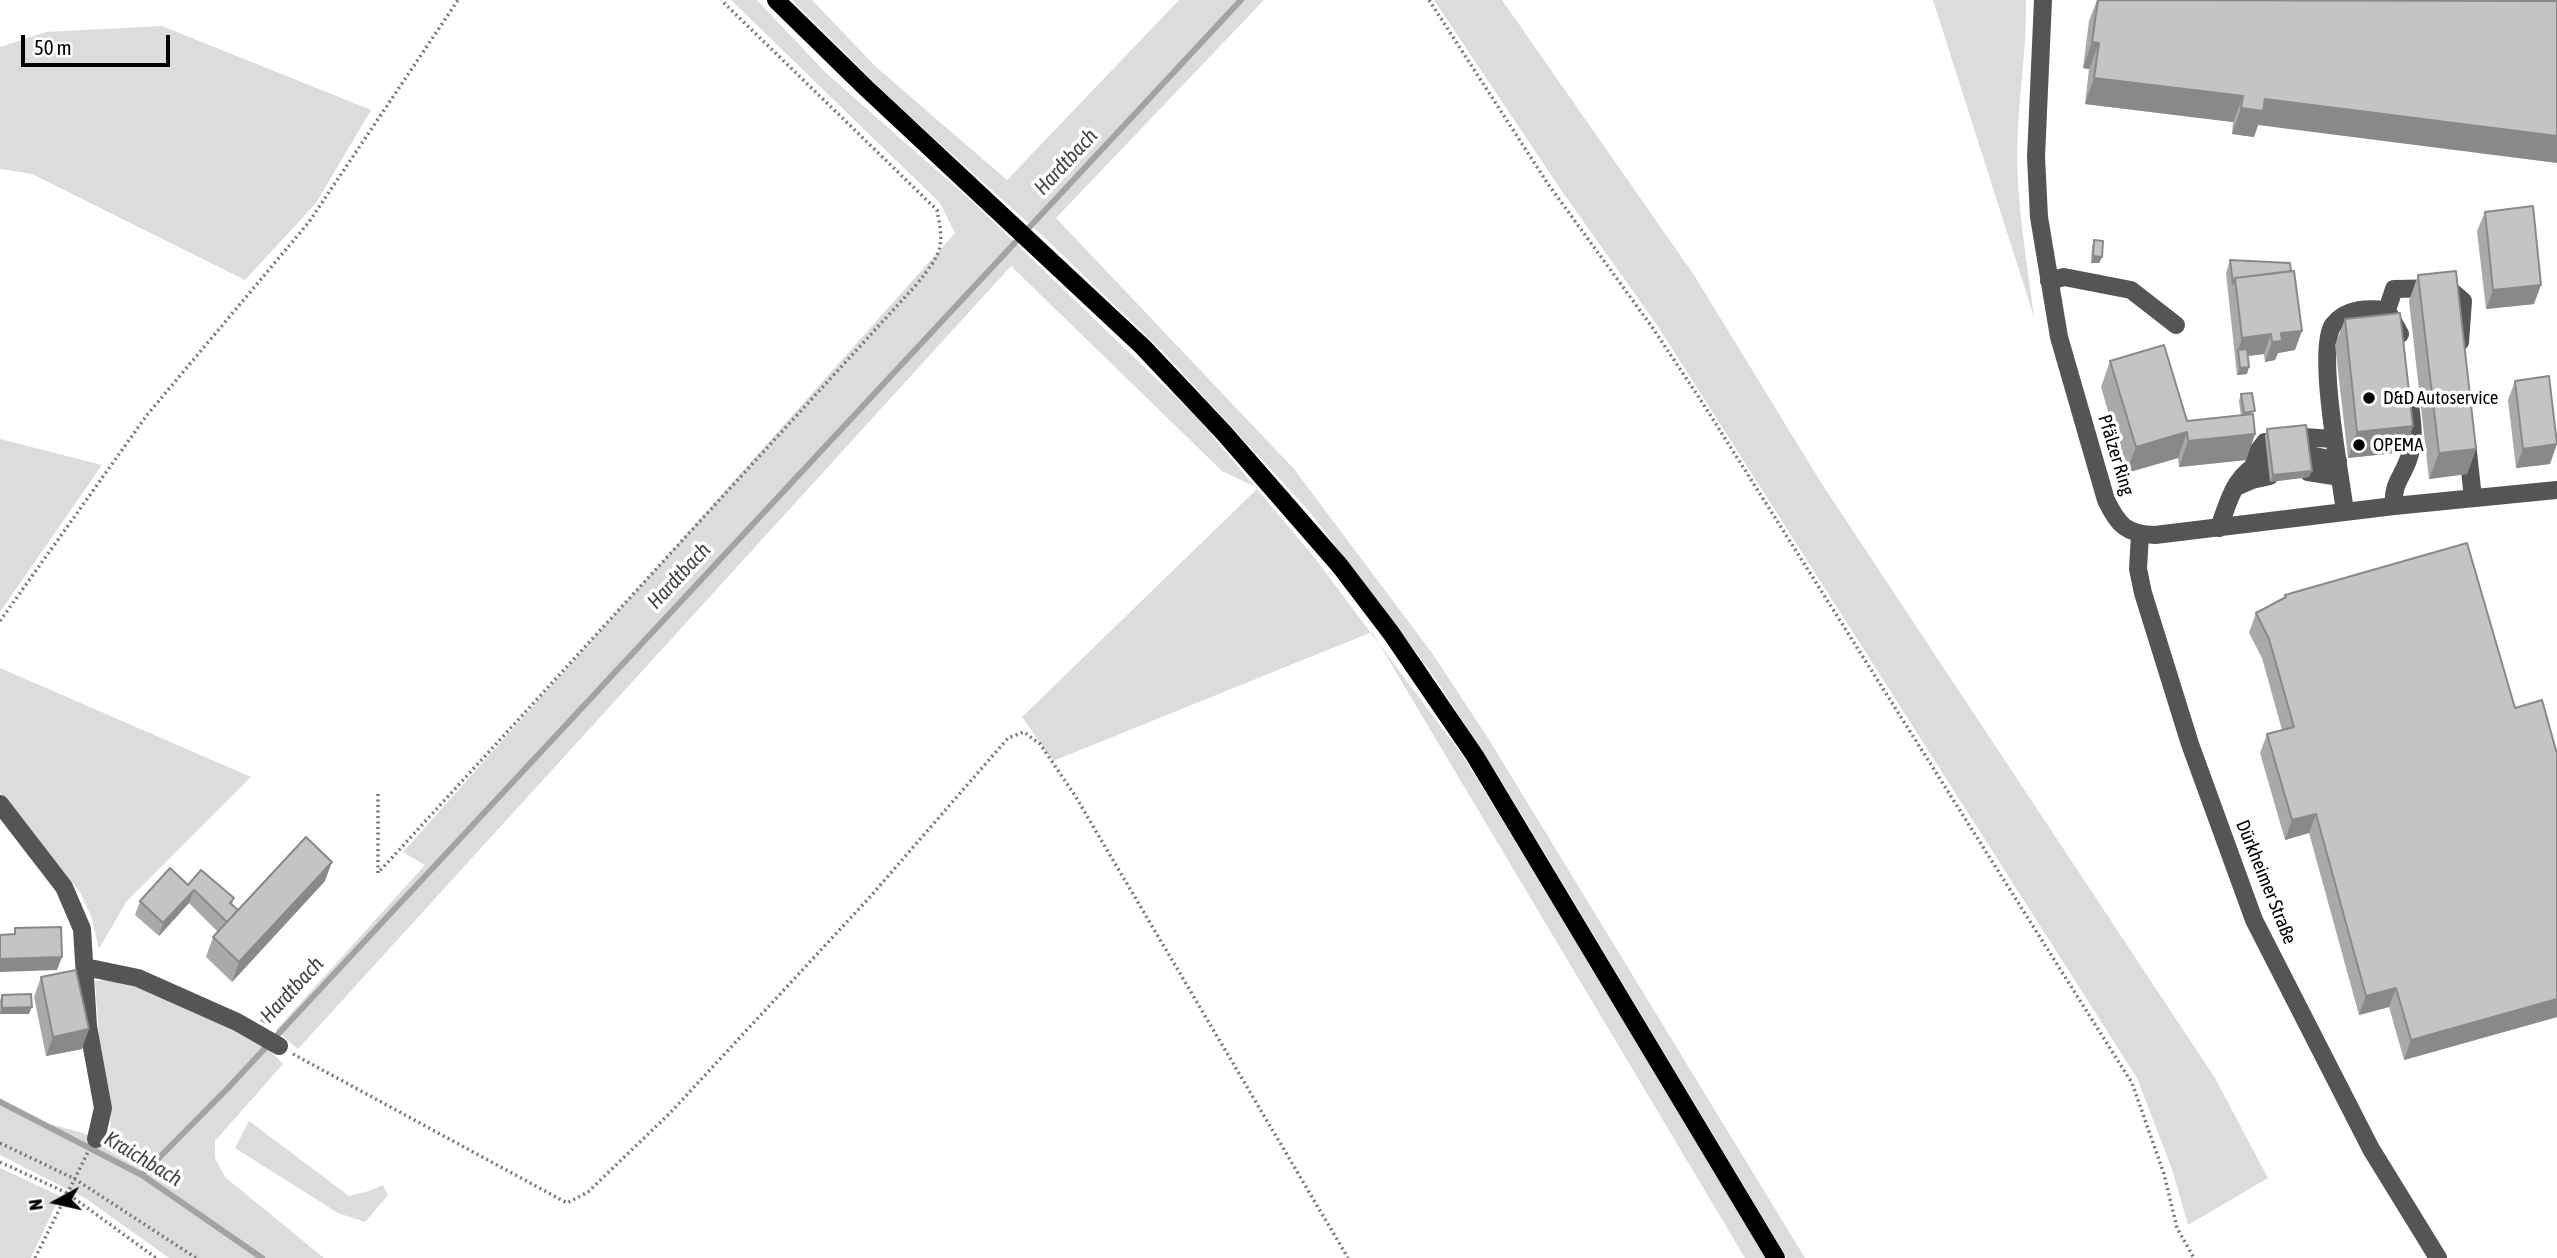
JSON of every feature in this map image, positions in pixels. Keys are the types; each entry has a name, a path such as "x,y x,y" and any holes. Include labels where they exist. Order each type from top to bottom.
{"main road":[{"path":"776,0 866,88 1143,347 1224,433 1340,566 1391,633 1475,756 1776,1258"}],"street":[{"name":"Pfälzer Ring","path":"2043,0 2035,157 2039,217 2059,337 2106,500 2113,516 2125,529 2140,534"},
{"path":"2049,281 2064,277 2131,290 2176,324"},
{"path":"2405,355 2398,329 2387,310 2394,289 2448,288 2463,301 2458,364"},
{"path":"2345,512 2333,439 2326,345 2332,326 2347,312 2387,310"},
{"path":"2394,506 2393,491 2410,454 2414,434 2408,382"},
{"path":"2466,430 2473,499"},
{"path":"2333,439 2306,454 2339,469"},
{"path":"2219,528 2232,489 2246,471 2264,461"},
{"path":"2140,534 2155,535 2394,506 2557,490"},
{"name":"Dürkheimer Straße","path":"2140,534 2138,569 2143,593 2190,744 2254,920 2371,1149 2438,1258"},
{"path":"0,804 64,887 82,929 88,1026 102,1101 102,1121 96,1139"},
{"path":"85,967 138,978 237,1022 272,1042"}],"path":[{"path":"0,621 147,415 309,222 458,0"},
{"path":"378,794 378,873 917,284 938,257 942,236 937,210 721,0"},
{"path":"1429,0 1548,184 1652,327 1702,402 2132,1083 2164,1174 2177,1228 2194,1258"},
{"path":"272,1042 567,1203 588,1192 670,1113 869,898 1008,738 1024,732 1040,744 1074,794 1348,1258"},
{"path":"0,1143 75,1179 196,1258"},
{"path":"36,1258 85,1156"},
{"path":"0,1162 67,1193 156,1258"}],"shaded area":[{"path":"731,0 757,0 825,72 977,206 1198,419 1255,486 1222,471 1011,266 298,1049 276,1030 425,865 403,852 955,233 940,203"},
{"path":"792,0 812,0 876,67 1007,180 1179,0 1264,0 1056,218 1294,469 1432,653 1488,738 1805,1258 1787,1258 1505,787 1431,672 1309,511 1163,352 1045,238 894,102"},
{"path":"1434,0 1502,0 1694,275 1820,481 2215,1078 2268,1178 2188,1225 2172,1169 2137,1078 1657,325 1561,190"},
{"path":"1933,0 2026,0 2017,172 2034,317"},
{"path":"162,26 371,110 316,203 245,280 32,174 0,169 0,47 46,32"},
{"path":"0,439 102,465 0,612"},
{"path":"1257,489 1314,557 1371,633 1053,761 1022,717"},
{"path":"1379,644 1463,756 1766,1258 1745,1258"},
{"path":"0,668 251,777 126,902 99,949 91,916 80,892 0,792"},
{"path":"95,981 134,983 249,1029 283,1064 215,1141 215,1158 225,1177 324,1258 169,1258 85,1198 0,1155 0,1098 47,1123 90,1135 101,1142 110,1142 111,1101 99,1035"},
{"path":"249,1121 349,1196 383,1185 388,1195 365,1222 338,1213 235,1148"},
{"path":"0,1168 60,1196 31,1258 0,1258"}],"building":[{"path":"2098,0 2557,1 2557,136 2265,99 2263,111 2241,108 2243,96 2094,78 2099,43 2092,42"},
{"path":"2533,206 2541,285 2493,290 2485,212"},
{"path":"2094,240 2103,241 2102,257 2093,256"},
{"path":"2230,260 2290,263 2291,271 2235,278 2233,284"},
{"path":"2294,271 2302,331 2281,333 2282,341 2272,342 2271,334 2242,338 2235,278"},
{"path":"2456,271 2476,449 2439,453 2418,275"},
{"name":"D&D Autoservice","path":"2400,313 2413,426 2357,432 2345,319"},
{"path":"2164,345 2187,421 2253,414 2255,434 2188,441 2187,432 2136,447 2110,361"},
{"path":"2247,349 2249,367 2240,368 2238,350"},
{"path":"2549,376 2557,444 2523,449 2515,381"},
{"path":"2252,393 2255,411 2244,413 2241,394"},
{"path":"2306,425 2312,471 2273,475 2267,429"},
{"path":"2467,543 2515,708 2542,700 2557,754 2557,999 2411,1040 2396,988 2366,996 2316,814 2292,820 2267,734 2294,727 2269,639 2256,613 2286,597 2285,595"},
{"path":"306,837 332,862 239,962 213,937"},
{"path":"170,868 188,885 201,870 234,898 230,903 238,910 227,922 194,890 163,923 140,901"},
{"path":"61,927 62,957 0,959 0,935 15,934 15,928"},
{"path":"76,970 89,1029 53,1037 41,977"},
{"path":"31,994 32,1007 2,1008 2,995"},
{"path":"269,1005 275,1008 269,1018 263,1014"}],"waterway":[{"name":"Hardtbach","path":"142,1175 227,1089 1241,0"},
{"name":"Kraichbach","path":"0,1102 142,1175 262,1258"}],"place":[{"name":"D&D Autoservice","path":"2369,398"},
{"name":"OPEMA","path":"2359,445"}]}
